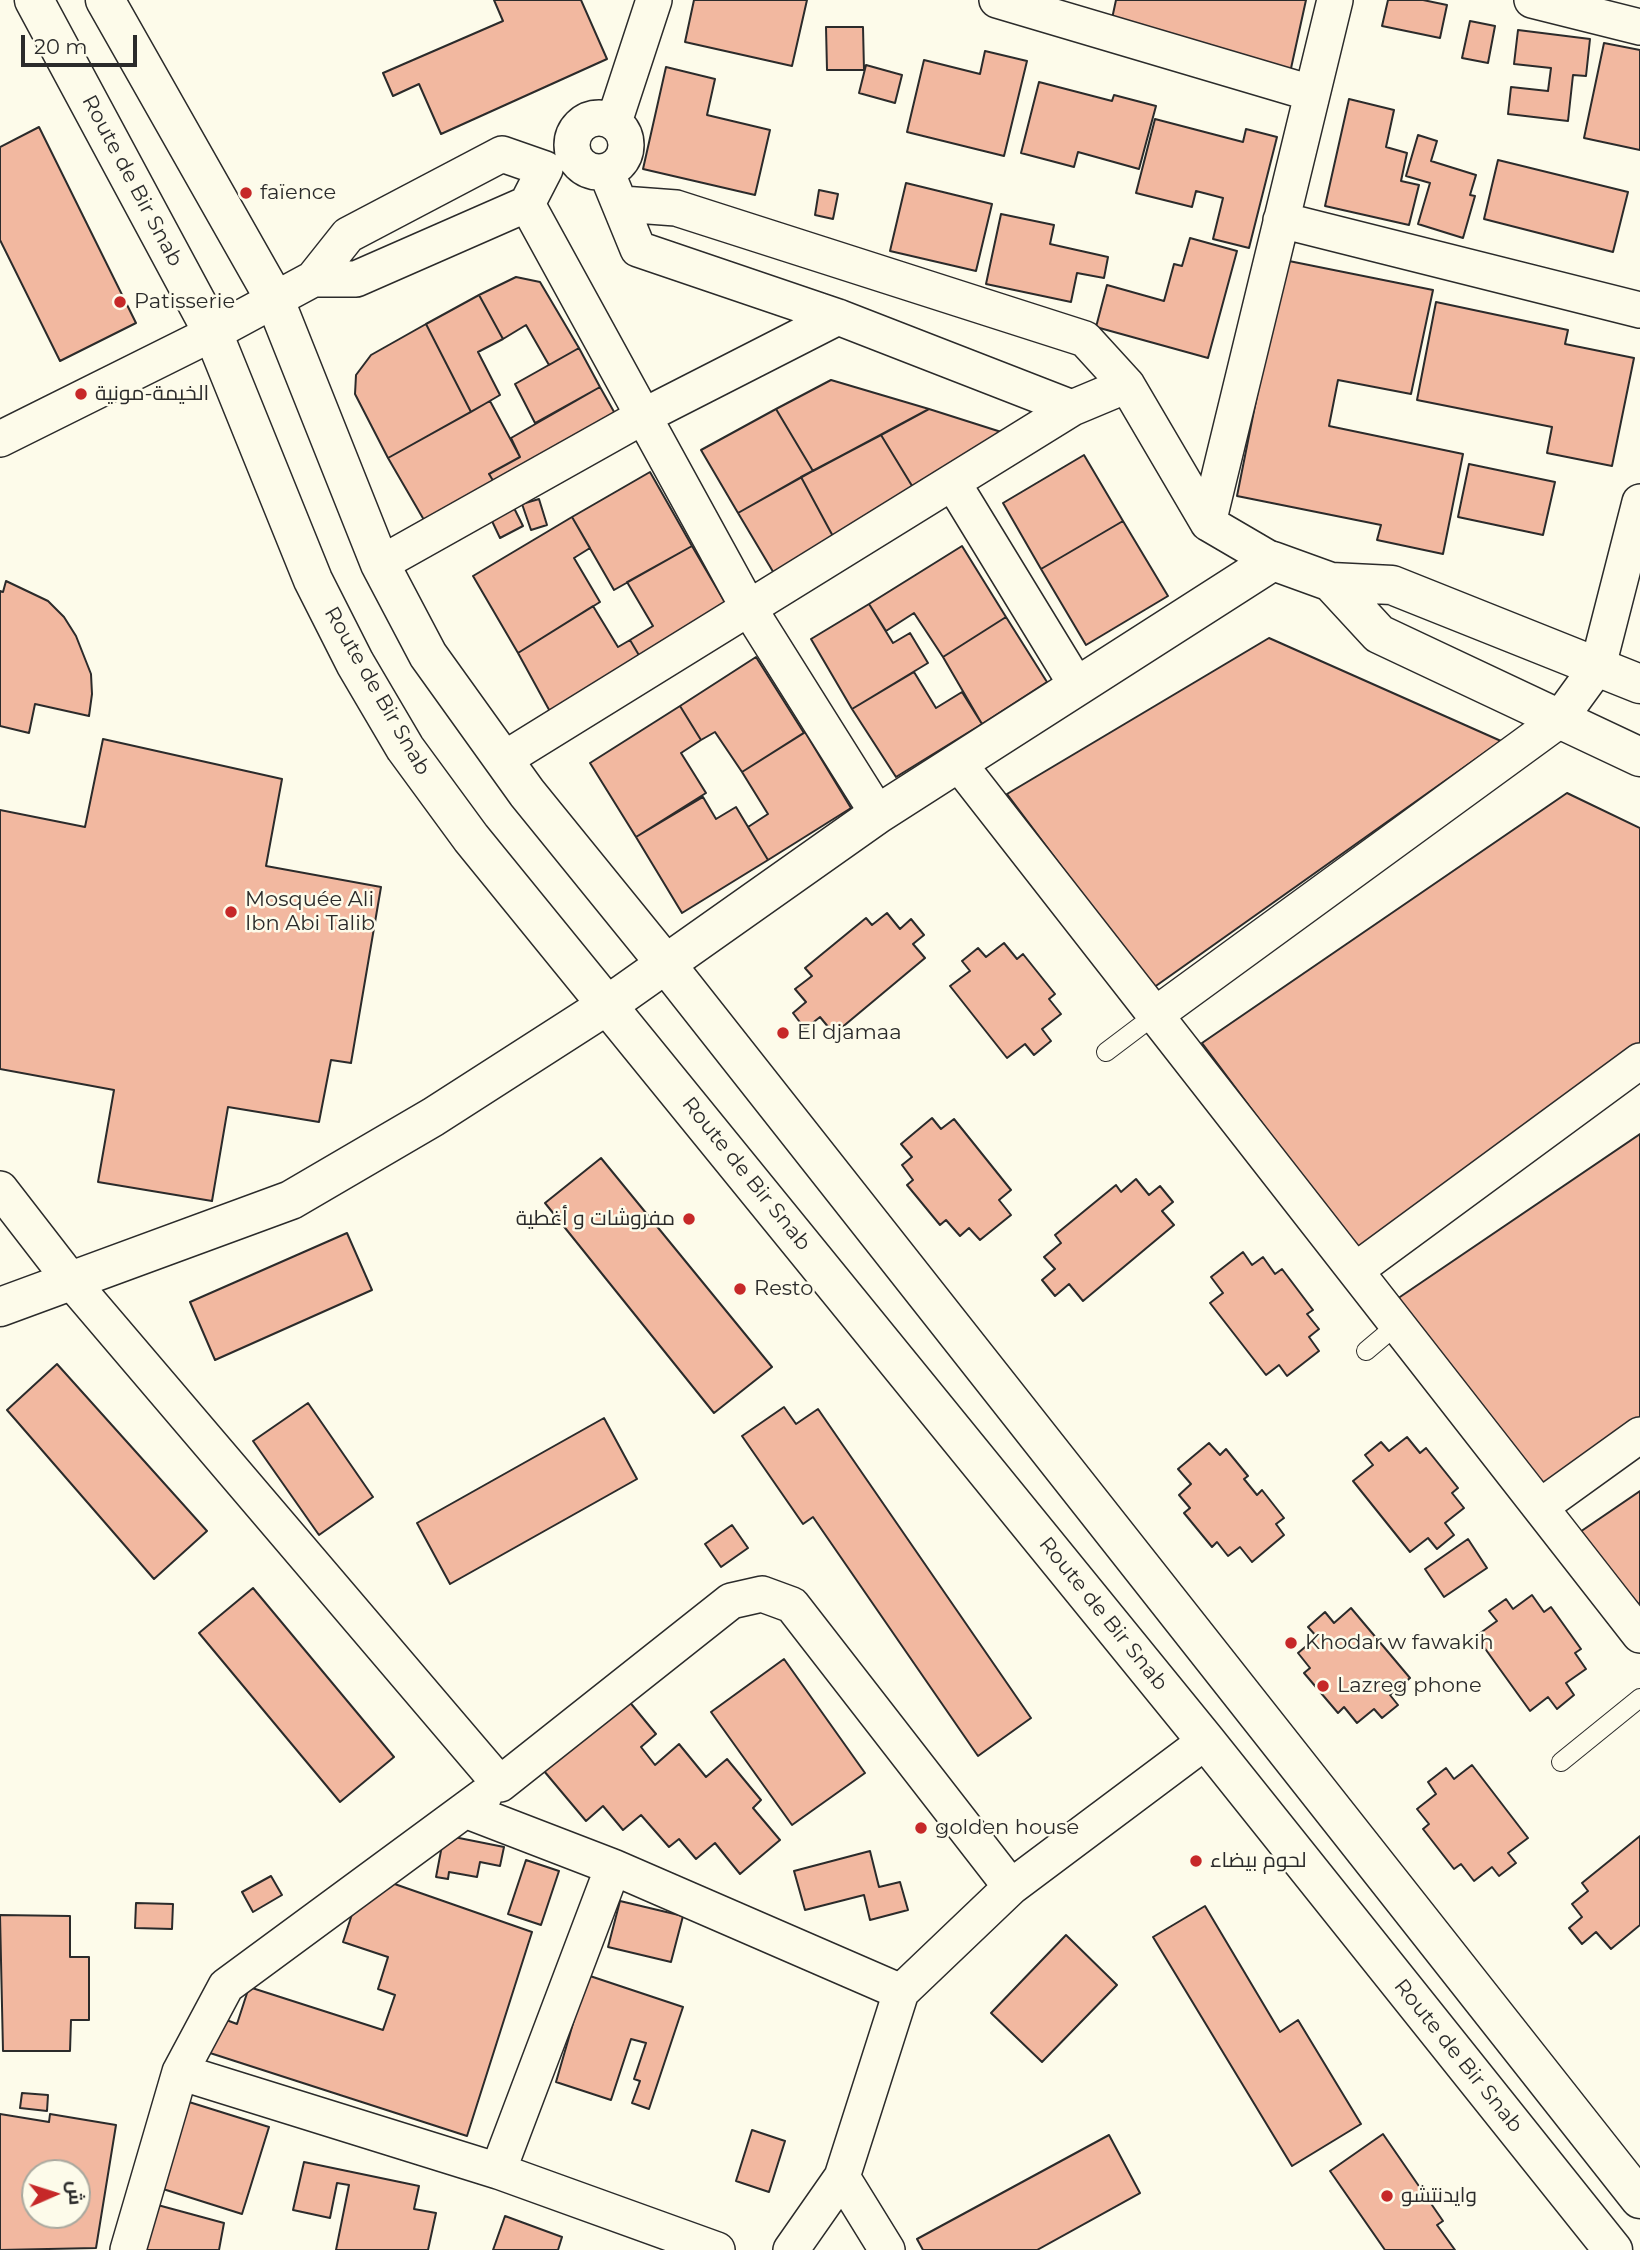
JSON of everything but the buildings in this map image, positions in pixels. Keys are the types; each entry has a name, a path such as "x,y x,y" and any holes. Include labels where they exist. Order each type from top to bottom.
{"main road":[{"name":"Route de Bir Snab","path":"34,0 213,333 313,580 355,663 405,748 471,838 609,1004 1206,1741 1613,2250"},
{"path":"105,0 274,298 380,564 428,655 503,760 1640,2199"},
{"path":"0,1307 291,1200 433,1117 609,1004 878,814 1273,561 1331,582 1392,585 1640,684"},
{"path":"1331,582 1379,634 1558,721 1640,757"}],"street":[{"path":"997,0 1311,93"},
{"path":"1208,523 1335,0"},
{"path":"1532,0 1640,27"},
{"path":"614,122 650,4"},
{"path":"0,439 213,333 313,279 348,235 502,155 576,166 621,162 627,145 621,128 614,122 597,117 580,125 572,141 576,166 622,204 638,249 838,317 1072,408"},
{"path":"313,279 356,279 527,204 576,166"},
{"path":"527,204 748,607 878,814"},
{"path":"622,204 676,208 1085,339 1127,385 1208,523 1273,561"},
{"path":"1281,220 1640,310"},
{"path":"380,564 642,417 838,317"},
{"path":"503,760 1072,408 1127,385"},
{"path":"953,482 1077,686"},
{"path":"1154,1015 1558,721 1598,667 1640,502"},
{"path":"959,764 1640,1635"},
{"path":"1356,1270 1640,1061"},
{"path":"0,1189 72,1282 500,1784"},
{"path":"1540,1507 1640,1435"},
{"path":"128,2250 180,2071 226,1986 500,1784 731,1601 762,1594 792,1605 1011,1887"},
{"path":"791,2250 842,2178 901,1992 1011,1887 1206,1741"},
{"path":"465,1810 613,1867 901,1992"},
{"path":"498,2171 613,1867"},
{"path":"180,2071 498,2171 717,2250"},
{"path":"842,2178 887,2250"}],"lane":[{"path":"1106,1052 1154,1015"},
{"path":"1366,1351 1398,1324"},
{"path":"1561,1762 1640,1698"}],"place":[{"name":"faïence","path":"246,193"},
{"name":"Patisserie","path":"120,302"},
{"name":"الخيمة-مونية","path":"81,394"},
{"name":"Mosquée Ali Ibn Abi Talib","path":"231,912"},
{"name":"El djamaa","path":"783,1033"},
{"name":"مفروشات و أغطية","path":"689,1219"},
{"name":"Resto","path":"740,1289"},
{"name":"Khodar w fawakih","path":"1291,1643"},
{"name":"Lazreg phone","path":"1323,1686"},
{"name":"golden house","path":"921,1828"},
{"name":"لحوم بيضاء","path":"1196,1861"},
{"name":"وايدنتشو","path":"1387,2196"}]}
